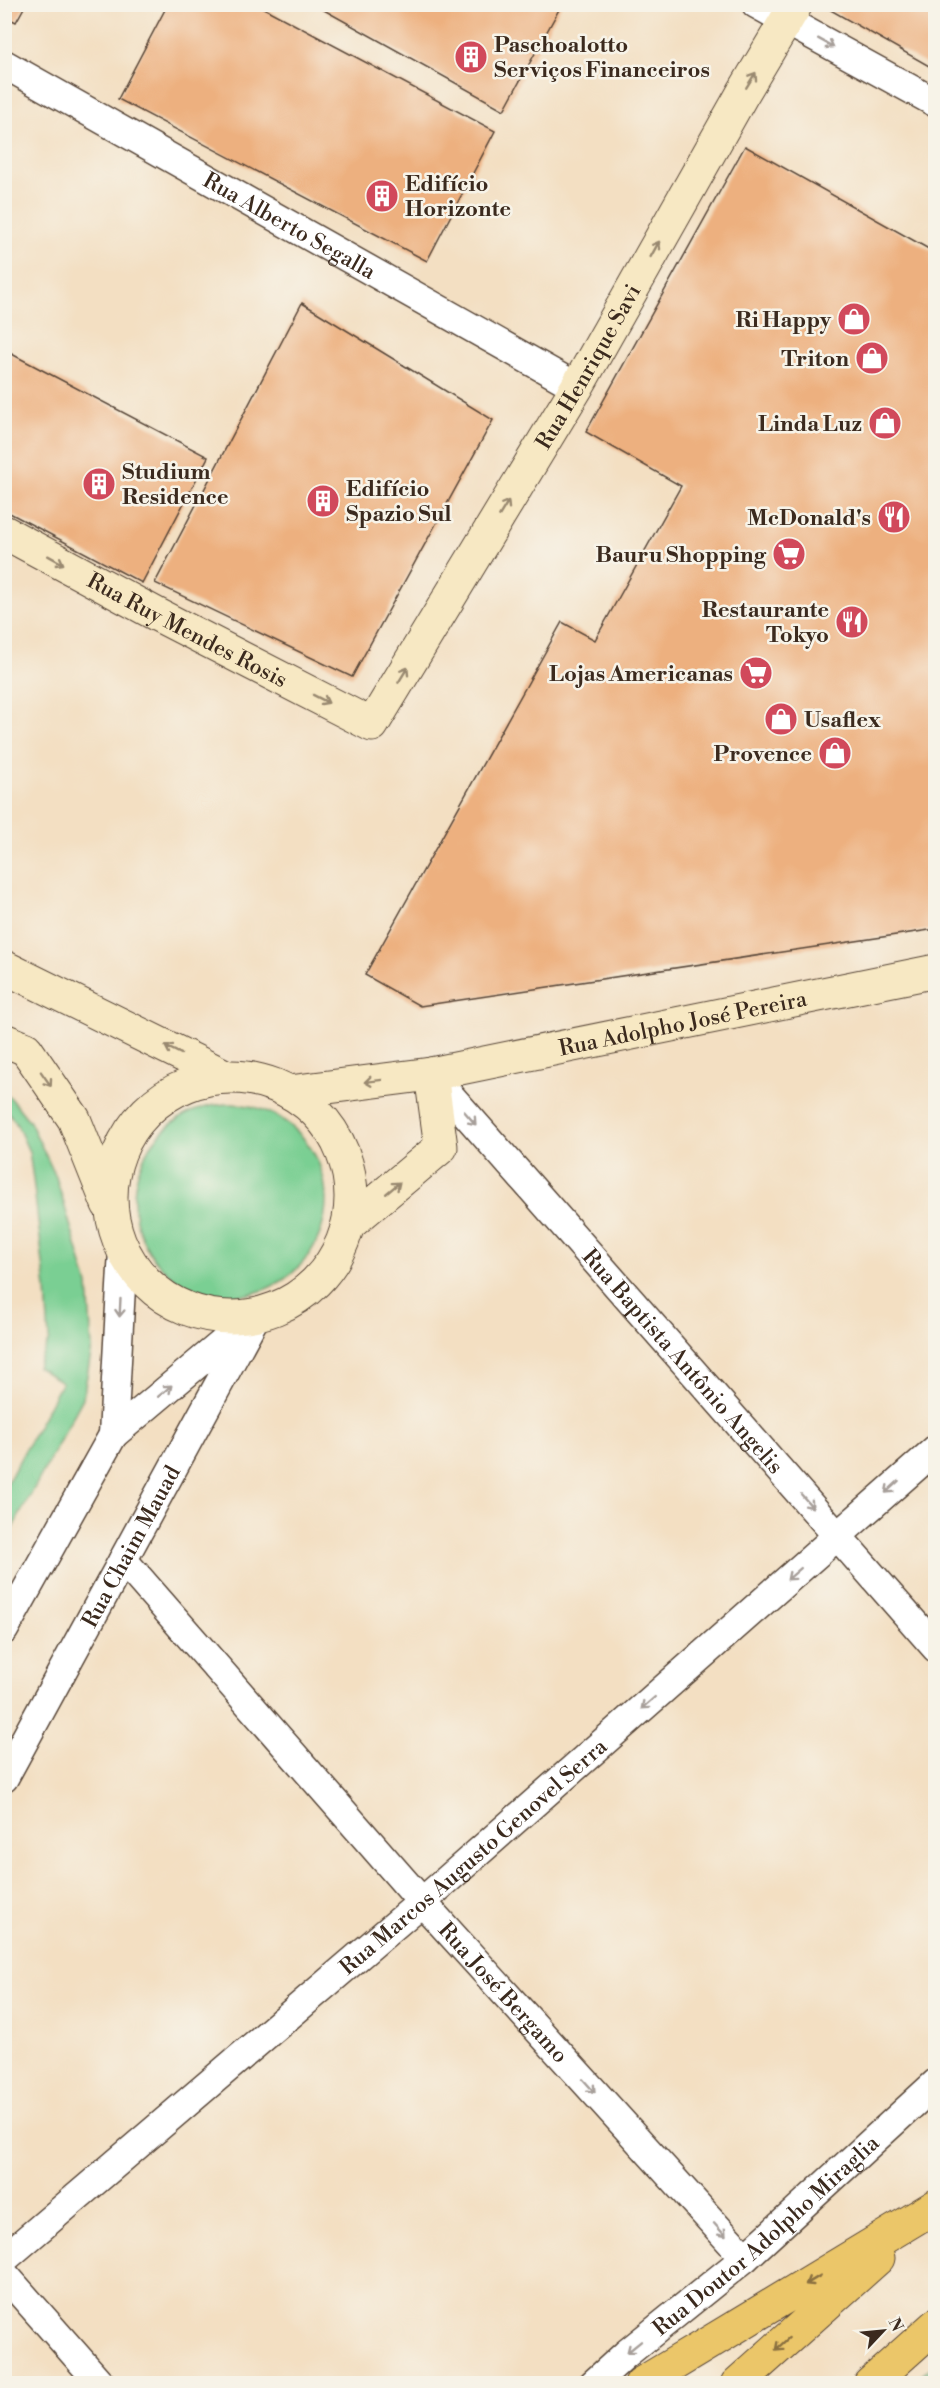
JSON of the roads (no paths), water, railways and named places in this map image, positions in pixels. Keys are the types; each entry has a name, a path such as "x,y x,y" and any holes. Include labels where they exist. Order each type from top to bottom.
{"highway":[{"path":"641,2384 936,2206"},
{"path":"737,2384 936,2206"},
{"path":"870,2384 936,2325"}],"street":[{"path":"756,4 792,13 936,103"},
{"name":"Rua Henrique Savi","path":"372,725 577,387 743,93 792,13"},
{"name":"Rua Alberto Segalla","path":"4,64 577,387"},
{"name":"Rua Ruy Mendes Rosis","path":"4,532 156,614 372,725"},
{"path":"4,968 225,1076"},
{"name":"Rua Adolpho José Pereira","path":"289,1092 431,1074 936,971"},
{"path":"4,1040 26,1049 74,1119 111,1212 123,1250 147,1284 182,1307 222,1318 257,1314 292,1301 317,1281 337,1255 348,1225 351,1186 341,1149 320,1116 289,1092 258,1079 225,1076 186,1085 152,1105 127,1136 112,1173 111,1212"},
{"path":"348,1225 441,1147 431,1074"},
{"name":"Rua Baptista Antônio Angelis","path":"431,1074 936,1648"},
{"path":"113,1435 123,1250"},
{"path":"4,1630 113,1435 257,1314"},
{"name":"Rua Chaim Mauad","path":"4,1778 257,1314"},
{"name":"Rua Marcos Augusto Genovel Serra","path":"4,2259 422,1902 936,1449"},
{"name":"Rua José Bergamo","path":"123,1560 422,1902 745,2258"},
{"name":"Rua Doutor Adolpho Miraglia","path":"593,2384 626,2354 745,2258 936,2083"},
{"path":"4,2274 101,2384"}],"place":[{"name":"Paschoalotto Serviços Financeiros","path":"471,57"},
{"name":"Edifício Horizonte","path":"382,196"},
{"name":"Ri Happy","path":"854,319"},
{"name":"Triton","path":"872,358"},
{"name":"Linda Luz","path":"885,423"},
{"name":"Studium Residence","path":"99,484"},
{"name":"Edifício Spazio Sul","path":"323,501"},
{"name":"McDonald's","path":"894,517"},
{"name":"Bauru Shopping","path":"789,554"},
{"name":"Restaurante Tokyo","path":"852,622"},
{"name":"Lojas Americanas","path":"756,673"},
{"name":"Usaflex","path":"781,719"},
{"name":"Provence","path":"835,753"}]}
